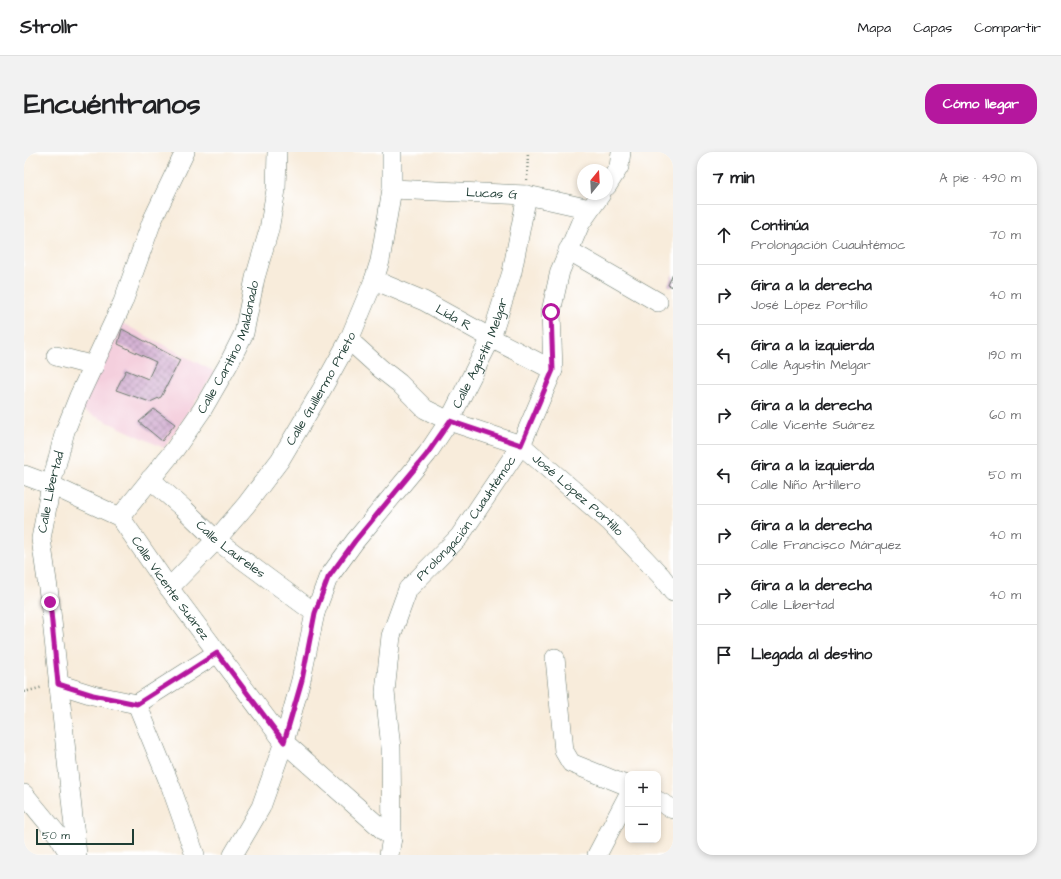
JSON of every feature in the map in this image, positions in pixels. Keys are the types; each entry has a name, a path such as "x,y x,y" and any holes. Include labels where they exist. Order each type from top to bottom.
{"street":[{"name":"Calle Libertad","path":"77,855 41,539 51,485 65,431 79,396 123,302 152,221 184,152"},
{"name":"Calle Caritino Maldonado","path":"120,517 175,449 202,410 228,365 244,333 255,278 269,230 276,190 277,152"},
{"name":"Calle Guillermo Prieto","path":"169,588 216,540 246,505 280,460 349,340 374,280 380,261 392,188 392,152"},
{"path":"613,176 619,167 621,152"},
{"name":"Lucas G","path":"392,188 527,195 590,210"},
{"name":"Calle Agustín Melgar","path":"233,855 261,807 284,742 302,680 315,613 328,578 355,541 427,454 450,421 491,338 512,272 527,195"},
{"name":"Prolongación Cuauhtémoc","path":"391,846 391,748 385,692 391,636 408,588 459,536 521,445 553,370 551,312 560,271 580,224 598,200"},
{"path":"568,250 658,302"},
{"name":"Lida R","path":"374,280 424,301 553,370"},
{"name":"José López Portillo","path":"349,340 399,383 425,409 450,421 521,445 610,522 661,576 673,592"},
{"path":"56,356 94,366"},
{"path":"24,475 51,485 120,517"},
{"name":"Calle Laureles","path":"150,479 216,540 315,613"},
{"name":"Calle Vicente Suárez","path":"120,517 169,588 284,742 391,846"},
{"path":"58,684 93,695 137,704 217,653"},
{"path":"555,658 564,751 571,763 625,785"},
{"path":"137,704 172,787 195,855"},
{"path":"24,794 57,834 70,855"},
{"path":"597,855 625,802"},
{"path":"661,803 673,809"}],"path":[{"path":"527,195 528,152"},
{"path":"24,692 58,684"}],"shaded area":[{"path":"120,322 215,372 164,448 75,407"}],"building":[{"path":"673,274 673,287 668,285"},
{"path":"122,329 180,360 161,397 150,402 116,390 126,370 148,379 156,362 118,344"},
{"path":"154,409 175,424 162,441 139,422"}],"route":[{"path":"50,602 58,684 93,695 137,704 217,653 284,742 302,680 315,613 328,578 355,541 427,454 450,421 521,445 553,370 551,312"}]}
